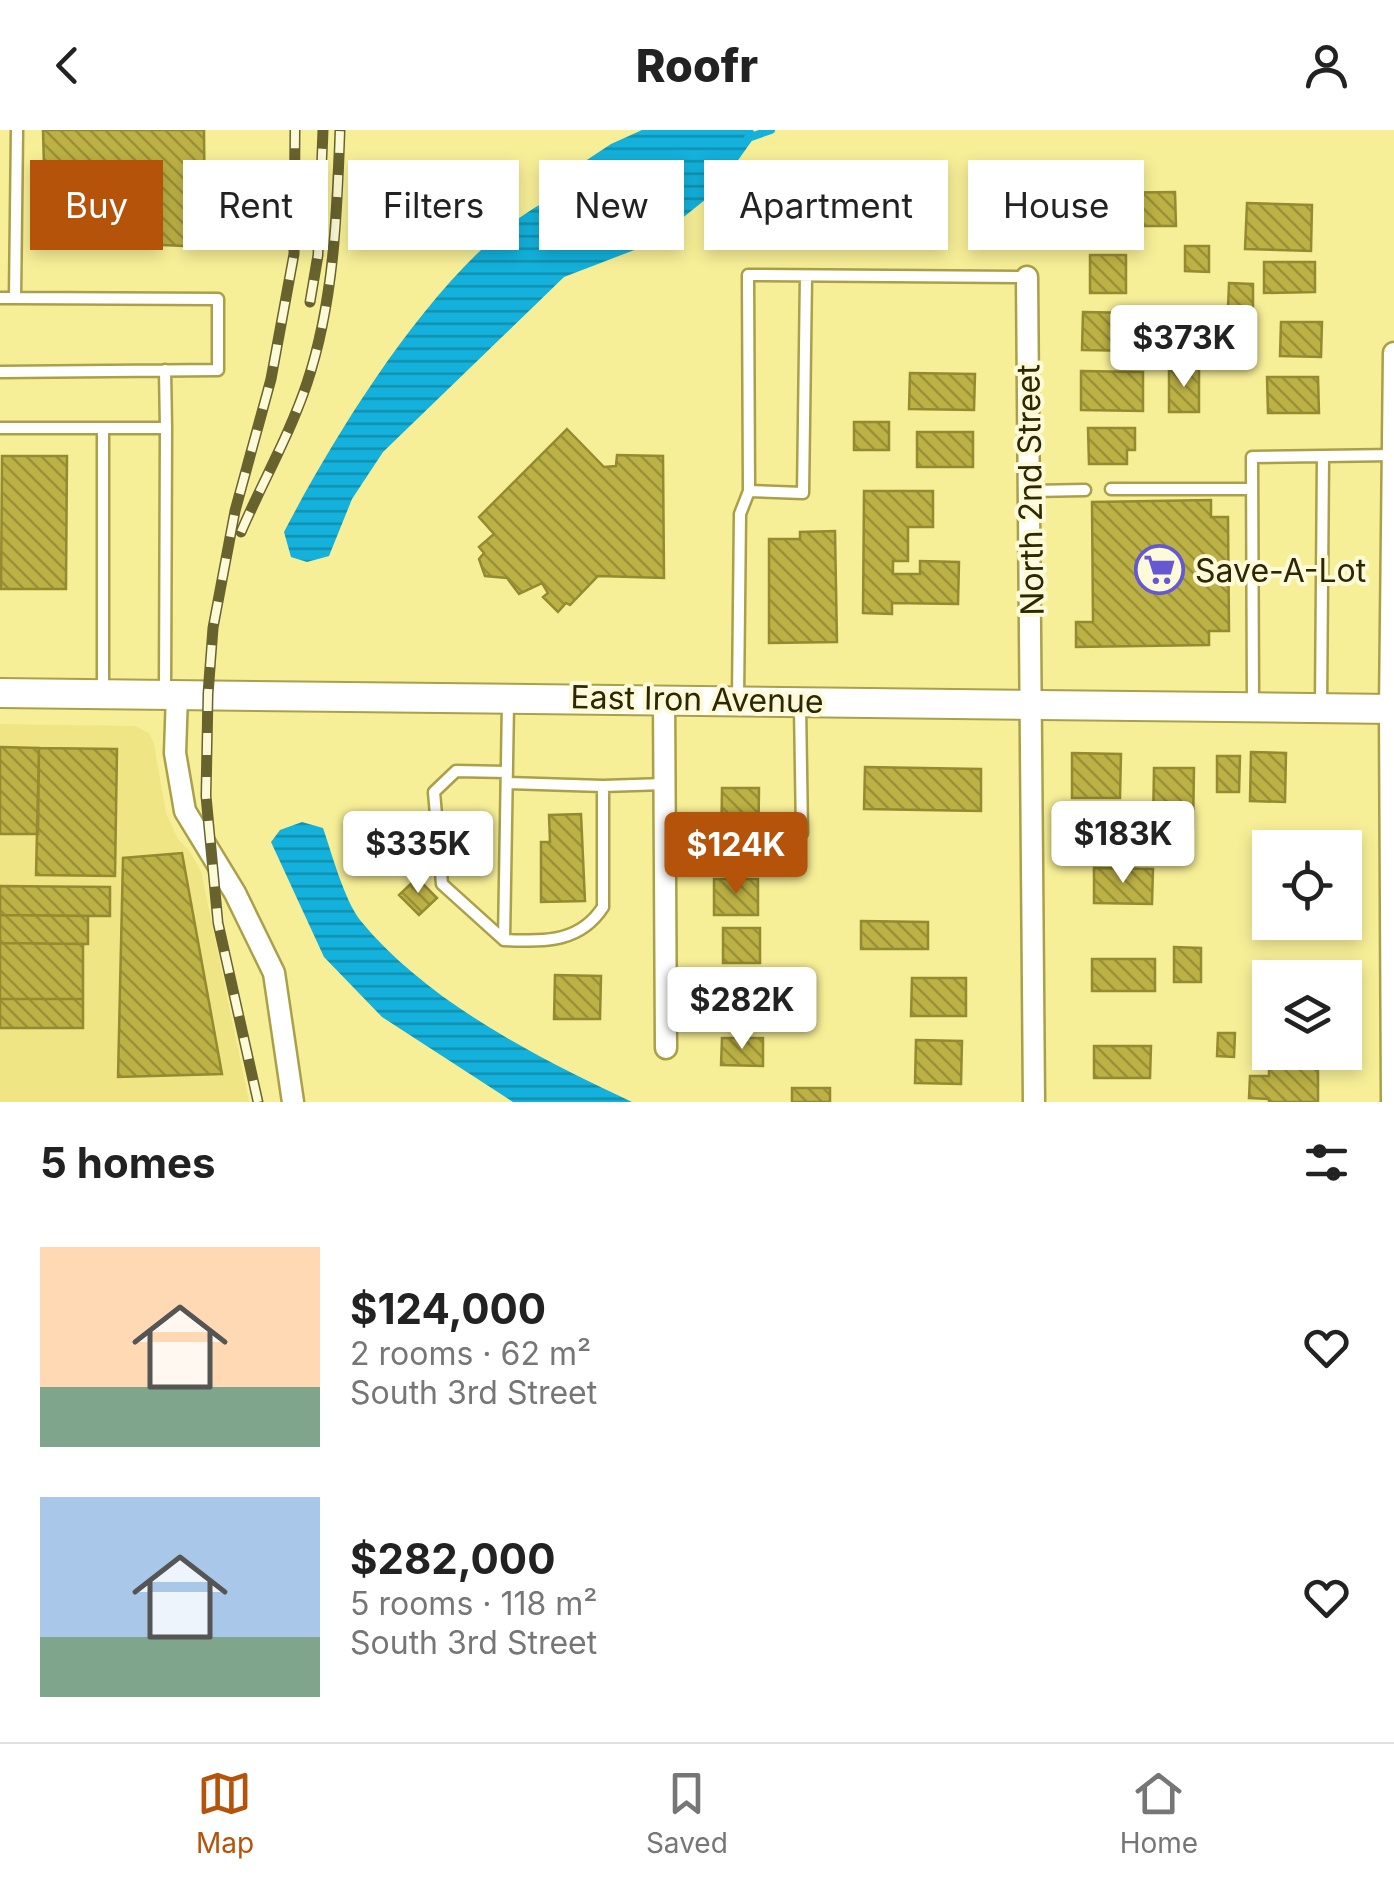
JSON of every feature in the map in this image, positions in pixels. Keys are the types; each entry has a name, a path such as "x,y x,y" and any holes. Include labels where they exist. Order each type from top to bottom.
{"street":[{"name":"North 2nd Street","path":"1027,277 1034,1102"},
{"path":"1392,1102 1394,353"},
{"name":"East Iron Avenue","path":"0,693 1392,709"},
{"path":"171,694 184,812 235,893 274,973 293,1102"},
{"path":"664,698 666,1048"}],"lane":[{"path":"15,298 18,130"},
{"path":"738,699 740,514 749,491 748,276 1027,277"},
{"path":"749,491 803,493 806,276"},
{"path":"0,298 218,299 218,370 0,372"},
{"path":"165,370 171,694"},
{"path":"0,428 166,428"},
{"path":"103,428 103,693"},
{"path":"1253,706 1252,458 1393,455"},
{"path":"1321,708 1323,456"},
{"path":"1111,490 1252,488"},
{"path":"1030,490 1084,490"},
{"path":"504,940 508,696"},
{"path":"800,700 802,833"},
{"path":"603,786 603,907 594,922 555,942 504,940 442,884 434,792 456,771 603,786 665,784"}],"shaded area":[{"path":"0,724 135,726 149,733 166,813 178,839 201,871 249,1102 0,1102"}],"water":[{"path":"642,130 753,130 756,135 738,160 704,160 704,201 684,217 684,160 587,160"},
{"path":"539,206 539,250 634,250 564,277 383,452 352,499 329,556 307,562 291,557 284,532 362,398 430,305 467,264 482,250 519,250 519,219"},
{"path":"302,822 323,828 354,911 387,950 418,977 522,1047 632,1102 513,1102 382,1017 324,957 271,842 280,830"}],"building":[{"path":"43,130 204,130 204,160 183,160 183,246 163,245 163,160 44,160"},
{"path":"1144,192 1175,192 1176,226 1144,226"},
{"path":"1247,203 1312,205 1311,251 1245,249"},
{"path":"1185,246 1209,246 1209,272 1185,271"},
{"path":"1090,255 1126,255 1126,293 1090,293"},
{"path":"1264,262 1315,262 1315,292 1264,293"},
{"path":"1229,283 1253,284 1253,309 1228,308"},
{"path":"1083,312 1138,313 1138,351 1082,350"},
{"path":"1281,322 1322,322 1321,357 1280,356"},
{"path":"1169,369 1199,369 1199,412 1169,412"},
{"path":"1081,371 1143,372 1143,411 1081,410"},
{"path":"910,373 975,374 974,410 909,409"},
{"path":"1267,377 1318,377 1319,413 1268,413"},
{"path":"854,422 889,422 889,450 854,450"},
{"path":"1088,428 1135,428 1135,450 1127,450 1127,464 1089,464"},
{"path":"567,429 604,467 616,466 617,455 663,456 664,578 598,576 558,612 543,597 548,593 542,583 519,594 507,578 485,576 479,559 484,553 479,547 494,534 479,517"},
{"path":"917,432 973,432 973,467 917,467"},
{"path":"2,456 67,456 66,589 1,589"},
{"path":"864,491 933,491 933,527 908,527 908,561 893,561 893,574 920,574 920,561 959,562 958,604 892,603 892,614 863,613"},
{"name":"Save-A-Lot","path":"1211,500 1211,517 1228,517 1229,631 1209,631 1209,645 1076,647 1076,622 1093,622 1092,502"},
{"path":"835,531 837,642 769,643 769,539 800,539 800,532"},
{"path":"0,747 39,748 38,834 0,834"},
{"path":"39,748 117,749 115,876 36,875"},
{"path":"1251,752 1286,753 1285,802 1250,801"},
{"path":"1072,753 1121,754 1120,798 1072,798"},
{"path":"1217,756 1240,756 1239,792 1217,792"},
{"path":"865,767 981,769 981,811 864,809"},
{"path":"1154,768 1194,768 1193,829 1153,828"},
{"path":"722,788 759,788 758,860 721,860"},
{"path":"581,814 585,901 541,902 541,842 550,842 549,815"},
{"path":"1106,830 1135,831 1134,861 1105,860"},
{"path":"182,853 222,1074 118,1077 123,858"},
{"path":"1094,868 1153,869 1152,904 1094,903"},
{"path":"417,878 437,898 419,915 399,895"},
{"path":"714,879 758,879 758,915 714,915"},
{"path":"0,886 110,887 110,916 0,915"},
{"path":"0,915 88,916 88,944 0,943"},
{"path":"861,921 928,922 928,949 861,949"},
{"path":"723,928 760,928 760,963 723,963"},
{"path":"0,943 83,944 83,999 0,999"},
{"path":"1174,947 1201,948 1201,982 1174,982"},
{"path":"1092,959 1155,959 1155,991 1092,991"},
{"path":"555,975 601,976 600,1019 554,1019"},
{"path":"912,978 966,978 966,1016 911,1016"},
{"path":"716,980 767,980 767,1014 716,1014"},
{"path":"0,999 83,999 83,1028 0,1028"},
{"path":"1218,1033 1235,1033 1234,1057 1217,1056"},
{"path":"722,1038 763,1038 763,1066 721,1065"},
{"path":"916,1040 962,1041 961,1084 915,1083"},
{"path":"1094,1046 1151,1046 1150,1078 1094,1078"},
{"path":"1269,1070 1318,1070 1318,1102 1249,1098 1250,1076 1269,1076"},
{"path":"792,1088 830,1088 830,1102 792,1102"}],"waterway":[{"path":"748,138 771,130"}],"railway":[{"path":"258,1102 218,923 206,796 208,694 213,628 235,511 271,379 294,254 295,130"},
{"path":"310,302 318,255 323,130"},
{"path":"241,532 292,421 316,352 332,258 340,130"}],"place":[{"name":"Save-A-Lot","path":"1160,570"}]}
